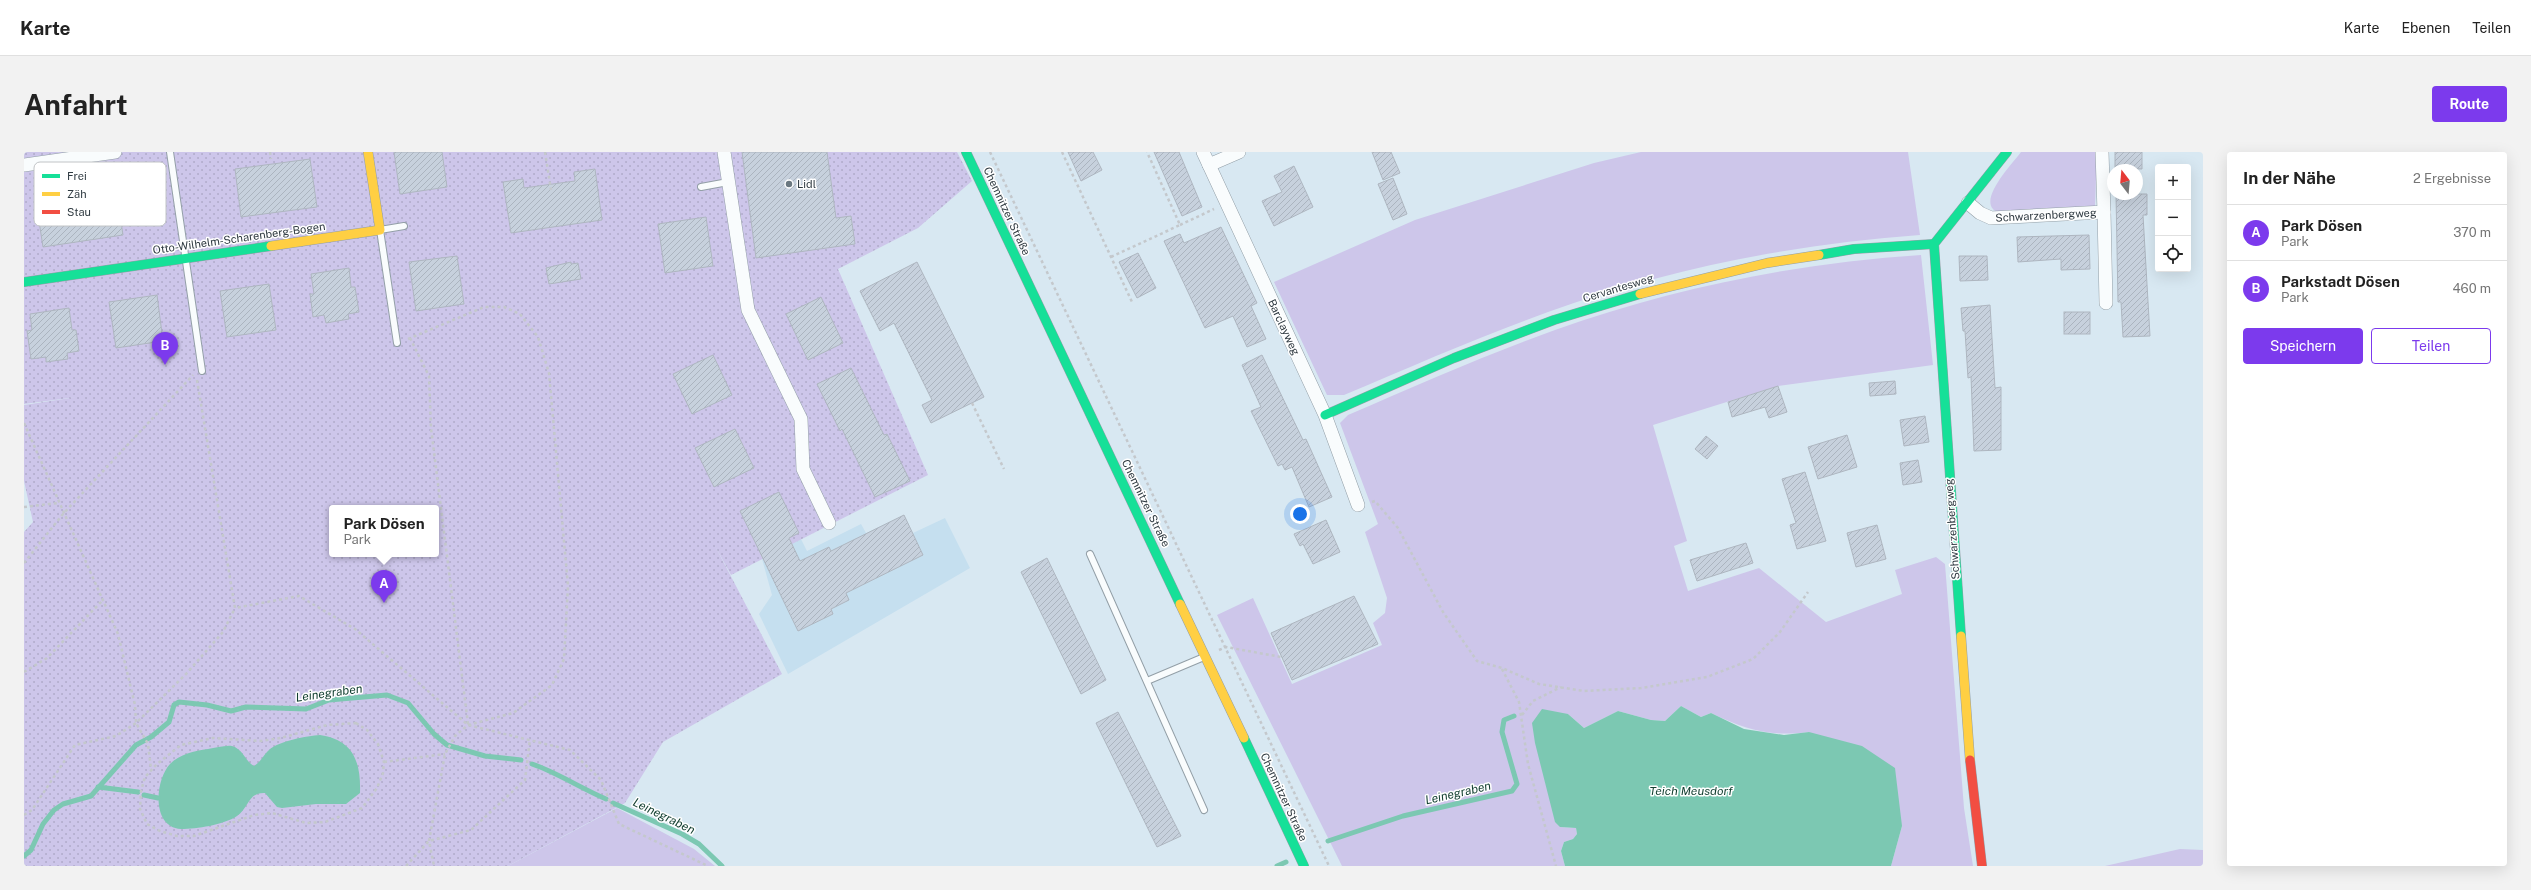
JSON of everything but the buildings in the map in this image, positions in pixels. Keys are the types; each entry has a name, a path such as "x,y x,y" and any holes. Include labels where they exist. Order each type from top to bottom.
{"street":[{"path":"45,162 115,152"},
{"path":"368,152 380,230"},
{"path":"724,152 748,310 801,419 803,469 829,523"},
{"name":"Chemnitzer Straße","path":"966,152 1304,866"},
{"name":"Barclayweg","path":"1203,152 1325,415 1358,505"},
{"path":"1209,165 1239,152"},
{"path":"1934,244 1968,204 2007,152"},
{"name":"Schwarzenbergweg","path":"2102,152 2106,304"},
{"path":"24,165 34,164"},
{"name":"Schwarzenbergweg","path":"1968,204 1980,214 1991,218 2104,212"},
{"name":"Otto-Wilhelm-Scharenberg-Bogen","path":"24,282 380,230"},
{"name":"Schwarzenbergweg","path":"1934,244 1971,781 1982,866"},
{"name":"Cervantesweg","path":"1325,415 1454,358 1554,320 1668,286 1767,263 1846,250 1934,244"}],"lane":[{"path":"170,152 202,371"},
{"path":"701,187 728,182"},
{"path":"397,343 380,230 404,226"},
{"path":"1090,554 1204,810"},
{"path":"1147,681 1205,656"}],"path":[{"path":"270,152 271,159"},
{"path":"545,152 551,190"},
{"path":"990,152 1329,866"},
{"path":"1062,152 1132,302"},
{"path":"1147,152 1180,225"},
{"path":"1111,257 1227,203"},
{"path":"434,866 429,842 445,754 453,739 468,725 514,713 552,685 564,659 568,586 549,373 538,337 520,314 504,307 484,307 410,338 429,376 431,428 468,725"},
{"path":"24,563 63,514 196,372 235,608 223,632 186,674 136,723 116,736 75,745 32,810 24,815"},
{"path":"972,403 1004,469"},
{"path":"24,423 58,503 118,634 135,705 136,723 148,744 151,770"},
{"path":"1358,505 1375,502 1398,528 1443,612 1463,643 1477,661 1502,668 1539,684 1584,691 1641,688 1707,678 1753,659 1780,632 1808,592"},
{"path":"24,507 58,503"},
{"path":"235,608 299,596 355,629 468,725 570,750 601,780 619,824 708,866"},
{"path":"24,672 47,658 103,600"},
{"path":"1226,647 1281,657"},
{"path":"1502,668 1519,702 1528,764 1556,866"},
{"path":"1522,715 1533,701 1562,687"},
{"path":"356,724 367,730 378,744 384,762 383,773 377,788 362,808 325,822 306,823 272,812 254,815 194,836 177,836 160,831 147,824 140,809 141,791 145,777 151,770 181,745 206,740 261,741 281,738 327,725 356,724"},
{"path":"406,866 429,842 471,830 525,780 530,739"},
{"path":"384,762 445,754"}],"shaded area":[{"path":"24,152 957,152 972,181 918,228 838,269 928,475 731,575 714,544 782,674 663,742 625,803 508,866 24,866 24,532 33,522 24,481 24,405 77,397 24,404"},
{"path":"1641,152 1908,152 1920,235 1873,239 1778,252 1685,271 1639,283 1548,312 1446,352 1344,395 1327,395 1274,282 1415,220 1594,163"},
{"path":"2021,152 2097,152 2095,206 2087,210 2001,213 1994,210 1990,203 1994,188 2005,171"},
{"path":"1921,255 1933,365 1778,386 1653,425 1687,541 1674,546 1688,591 1759,568 1826,622 1902,594 1895,570 1936,557 1945,564 1964,808 1973,866 1891,866 1902,826 1809,732 1782,734 1758,731 1736,724 1711,713 1701,717 1681,706 1665,721 1651,720 1618,711 1584,728 1568,714 1560,827 1576,828 1577,834 1573,839 1564,842 1561,851 1565,866 1342,866 1217,615 1253,598 1292,684 1382,645 1373,623 1385,613 1387,598 1365,532 1378,524 1340,423 1348,415 1451,371 1555,330 1600,315 1690,290 1782,271 1828,264"},
{"path":"904,515 913,533 945,518 970,568 788,674 759,614 772,595 762,559 799,535 807,551 861,524 866,533"},
{"path":"617,808 694,849 715,866 508,866"},
{"path":"2180,849 2203,850 2203,866 2105,866"}],"water":[{"name":"Teich Meusdorf","path":"1681,706 1701,717 1711,713 1744,729 1784,735 1809,732 1862,746 1895,768 1902,826 1891,866 1565,866 1561,851 1564,842 1573,839 1577,834 1576,828 1560,827 1555,822 1535,743 1532,723 1542,709 1568,714 1584,728 1618,711 1651,720 1665,721"},
{"path":"320,735 340,742 353,754 359,771 360,793 346,804 316,804 282,808 277,807 265,793 259,793 252,798 241,813 225,822 202,827 181,829 171,826 160,812 159,791 161,781 170,764 178,758 198,751 223,746 232,746 239,750 254,766 269,750 279,744"}],"waterway":[{"name":"Leinegraben","path":"24,856 31,850 43,824 54,810 63,804 91,796 136,745 151,737 169,722 174,705 179,702 207,705 231,711 246,707 306,709 329,700 387,695 408,703 434,734 447,745 485,756 521,760"},
{"name":"Leinegraben","path":"1328,841 1403,816 1512,791 1517,784 1502,732 1504,720 1514,716"},
{"name":"Leinegraben","path":"532,764 606,799"},
{"path":"98,787 138,792"},
{"path":"144,795 158,798"},
{"name":"Leinegraben","path":"613,803 682,834 699,844 722,866"},
{"name":"Leinegraben","path":"1277,866 1286,862"}],"traffic: fast":[{"path":"966,152 1180,604"},
{"path":"1961,636 1934,244 2007,152"},
{"path":"1819,255 1854,249 1934,244"},
{"path":"24,282 271,246"},
{"path":"1325,415 1454,358 1554,320 1640,294"},
{"path":"1244,738 1304,866"}],"traffic: slow":[{"path":"271,246 380,230 368,152"},
{"path":"1640,294 1767,263 1819,255"},
{"path":"1180,604 1244,738"},
{"path":"1961,636 1970,760"}],"traffic: jam":[{"path":"1970,760 1982,866"}],"place":[{"name":"Lidl","path":"789,184"},
{"name":"Parkstadt Dösen","path":"165,365"},
{"name":"Park Dösen","path":"384,603"}]}
